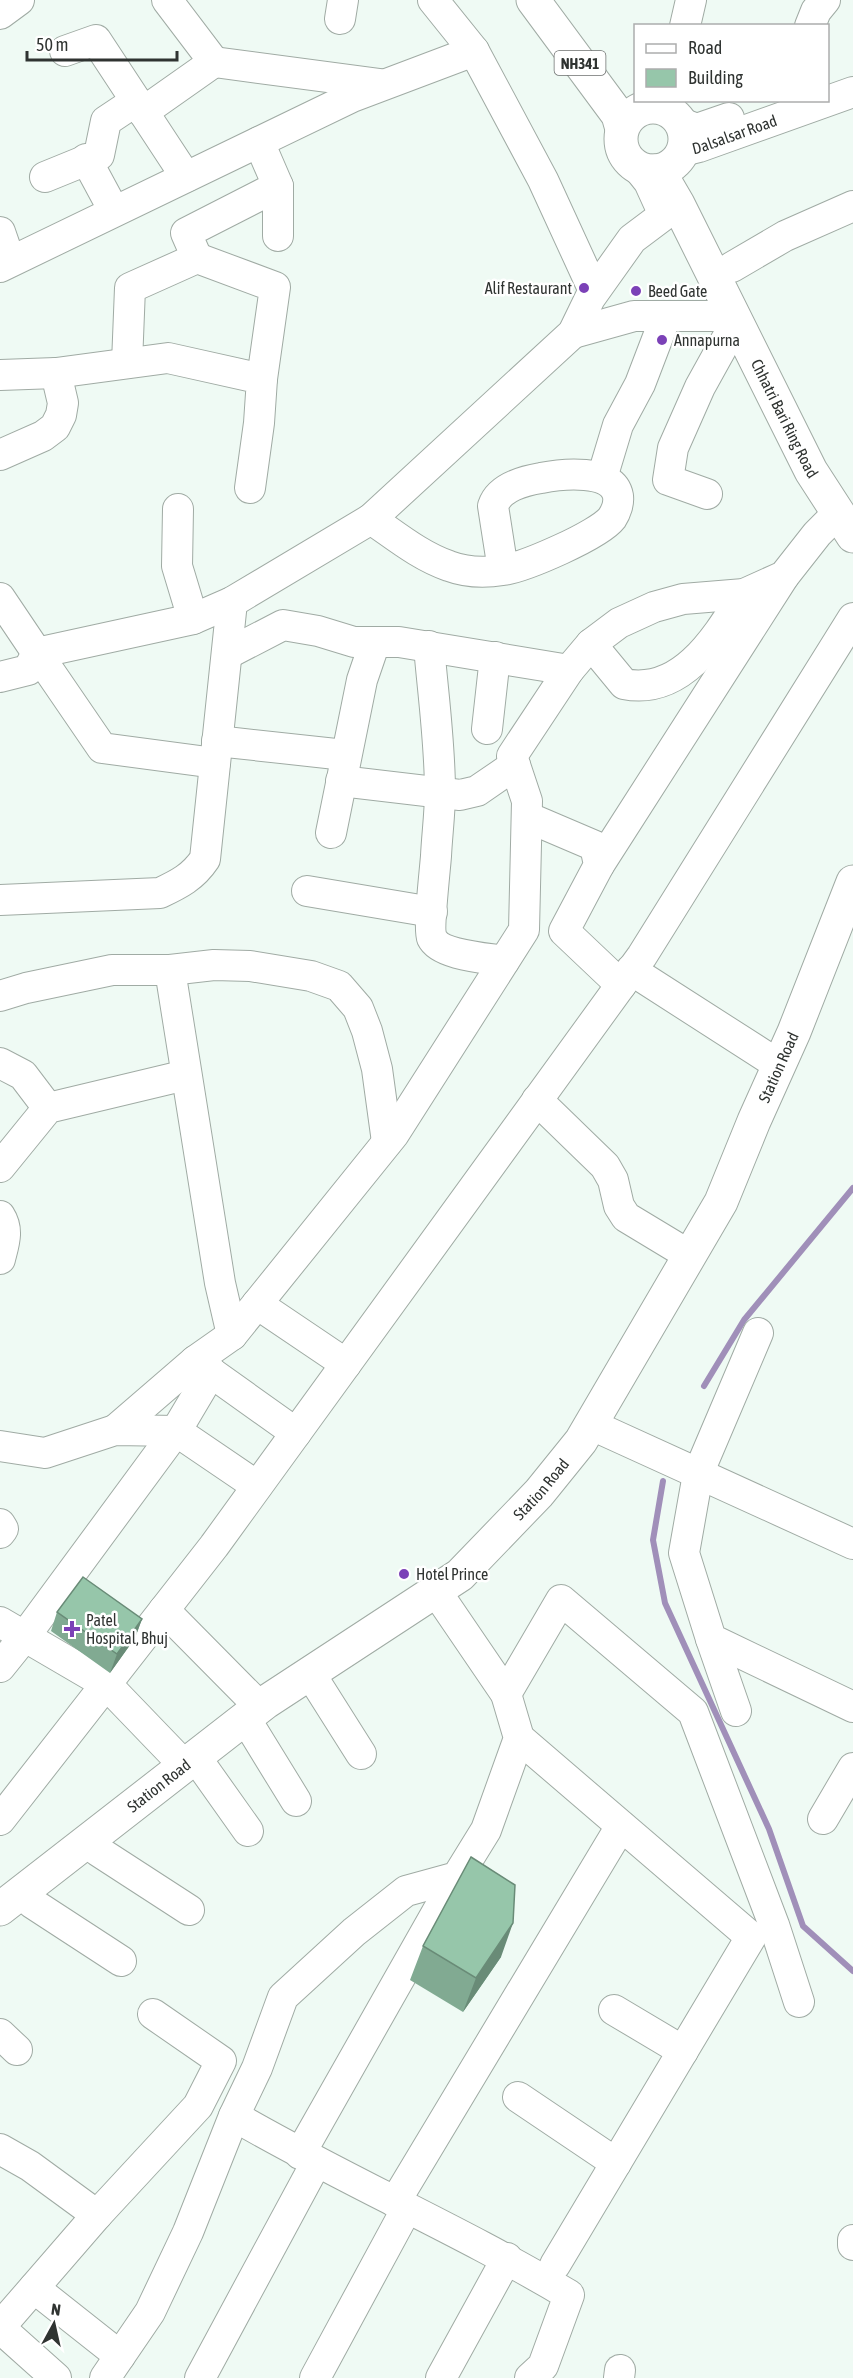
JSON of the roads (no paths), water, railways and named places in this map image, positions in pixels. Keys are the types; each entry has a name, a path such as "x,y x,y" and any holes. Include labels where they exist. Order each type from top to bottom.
{"main road":[{"name":"Chhatri Bari Ring Road","path":"533,0 618,114 658,130"},
{"name":"Chhatri Bari Ring Road","path":"560,0 634,105 658,130 698,194 750,306 764,329 830,460 848,514"},
{"name":"Chhatri Bari Ring Road","path":"658,130 664,180 678,204 726,319 811,471 848,514"},
{"name":"Station Road","path":"0,1909 256,1719 460,1575 539,1493 581,1441 721,1202 853,882"},
{"name":"Station Road","path":"256,1719 318,1686 469,1587 551,1503 594,1449 734,1209 767,1127 808,1038 853,923"},
{"name":"Station Road","path":"0,1928 98,1851 194,1767"}],"street":[{"path":"0,14 20,0"},
{"path":"168,0 214,62"},
{"path":"434,0 474,51 543,180 594,291"},
{"path":"666,24 671,0"},
{"path":"685,24 691,0"},
{"path":"811,24 816,10 825,0"},
{"path":"65,51 96,40 186,177"},
{"path":"0,232 5,264 383,84 474,51"},
{"path":"45,177 99,155 106,121 139,107 214,62 383,84"},
{"path":"829,83 853,74"},
{"name":"Dalsalsar Road","path":"829,101 853,92"},
{"name":"Dalsalsar Road","path":"658,130 697,129 771,102"},
{"name":"Dalsalsar Road","path":"658,130 699,147 825,102"},
{"path":"0,677 28,670 38,653 193,619 232,602 371,519 573,333 594,291 632,239 664,215 649,182 658,130"},
{"path":"259,142 278,186 278,236"},
{"path":"86,159 114,211"},
{"path":"197,258 186,233 278,186"},
{"path":"732,267 785,236 853,206"},
{"path":"128,363 130,288 197,258 275,287 250,488"},
{"path":"573,333 634,316 726,319 673,448 668,480 707,494"},
{"path":"602,478 618,425 640,384 666,316"},
{"path":"0,375 56,374 168,358 262,380"},
{"path":"0,455 43,436 55,427 61,415 63,403 56,374"},
{"path":"371,519 420,552 449,567 479,572 503,570 520,566 595,533 612,518 617,508 619,498 616,490 602,478 562,474 535,479 502,491 493,506 503,570"},
{"path":"178,509 177,566 193,619"},
{"path":"564,931 599,865 784,576 817,534 848,514"},
{"path":"0,1446 45,1453 115,1430 203,1367 232,1335 387,1142 524,930 527,801 512,756 569,670 591,644 619,623 654,607 682,598 744,594 784,576"},
{"path":"591,644 624,684 646,685 662,682 691,665 712,644 744,594"},
{"path":"0,598 102,748 216,752 343,768 440,794 460,795 477,791 515,765"},
{"path":"0,900 160,893 195,873 205,859 232,602"},
{"path":"0,1820 164,1610 257,1486 626,977 853,618"},
{"path":"226,654 283,625 318,631 354,642 399,642 569,670"},
{"path":"331,833 362,680 375,642"},
{"path":"429,646 440,794 431,936 437,944 455,952 504,961"},
{"path":"487,729 495,657"},
{"path":"527,817 596,846 599,865"},
{"path":"306,891 432,912"},
{"path":"524,930 564,931 626,977 779,1065"},
{"path":"0,996 26,988 112,970 170,970 214,965 250,966 311,976 339,986 358,1008 368,1031 377,1069 387,1142"},
{"path":"170,970 220,1283 232,1335"},
{"path":"0,1063 23,1074 48,1108"},
{"path":"0,1167 48,1108 186,1075"},
{"path":"537,1100 605,1166 613,1180 619,1206 626,1217 679,1249"},
{"path":"0,1216 6,1235 0,1259"},
{"path":"257,1304 346,1364"},
{"path":"736,1711 684,1553 698,1474 758,1333"},
{"path":"0,1667 176,1431 203,1367"},
{"path":"203,1367 296,1432"},
{"path":"115,1430 176,1431 257,1486"},
{"path":"604,1431 853,1544"},
{"path":"0,1524 3,1529 0,1533"},
{"path":"506,1694 561,1600 693,1712 774,1925 799,2002"},
{"path":"444,1603 506,1694 519,1738 751,1937 555,2265"},
{"path":"164,1610 256,1719 296,1801"},
{"path":"0,1622 106,1684 194,1767 248,1831"},
{"path":"711,1639 853,1707"},
{"path":"318,1686 361,1754"},
{"path":"200,2378 308,2158 457,1877 486,1830 519,1738"},
{"path":"823,1819 853,1768"},
{"path":"315,2378 401,2205 621,1826"},
{"path":"98,1851 189,1910"},
{"path":"34,2288 113,2367 150,2312 178,2252 256,2068 283,1997 354,1932 406,1891 457,1877"},
{"path":"32,1903 121,1961"},
{"path":"614,2010 683,2051"},
{"path":"56,2378 0,2328 98,2215 198,2106 221,2061 153,2014"},
{"path":"518,2097 616,2163"},
{"path":"234,2116 308,2158 507,2258 569,2295 543,2366 530,2378"},
{"path":"0,2149 30,2166 98,2215"},
{"path":"853,2240 853,2245"},
{"path":"441,2378 507,2258"}],"waterway":[{"path":"704,1386 744,1320 853,1188"},
{"path":"663,1481 653,1540 665,1603 769,1829 803,1926 853,1971"}],"place":[{"name":"Alif Restaurant","path":"584,288"},
{"name":"Beed Gate","path":"636,291"},
{"name":"Annapurna","path":"662,340"},
{"name":"Hotel Prince","path":"404,1574"},
{"name":"Patel Hospital, Bhuj","path":"72,1629"}]}
